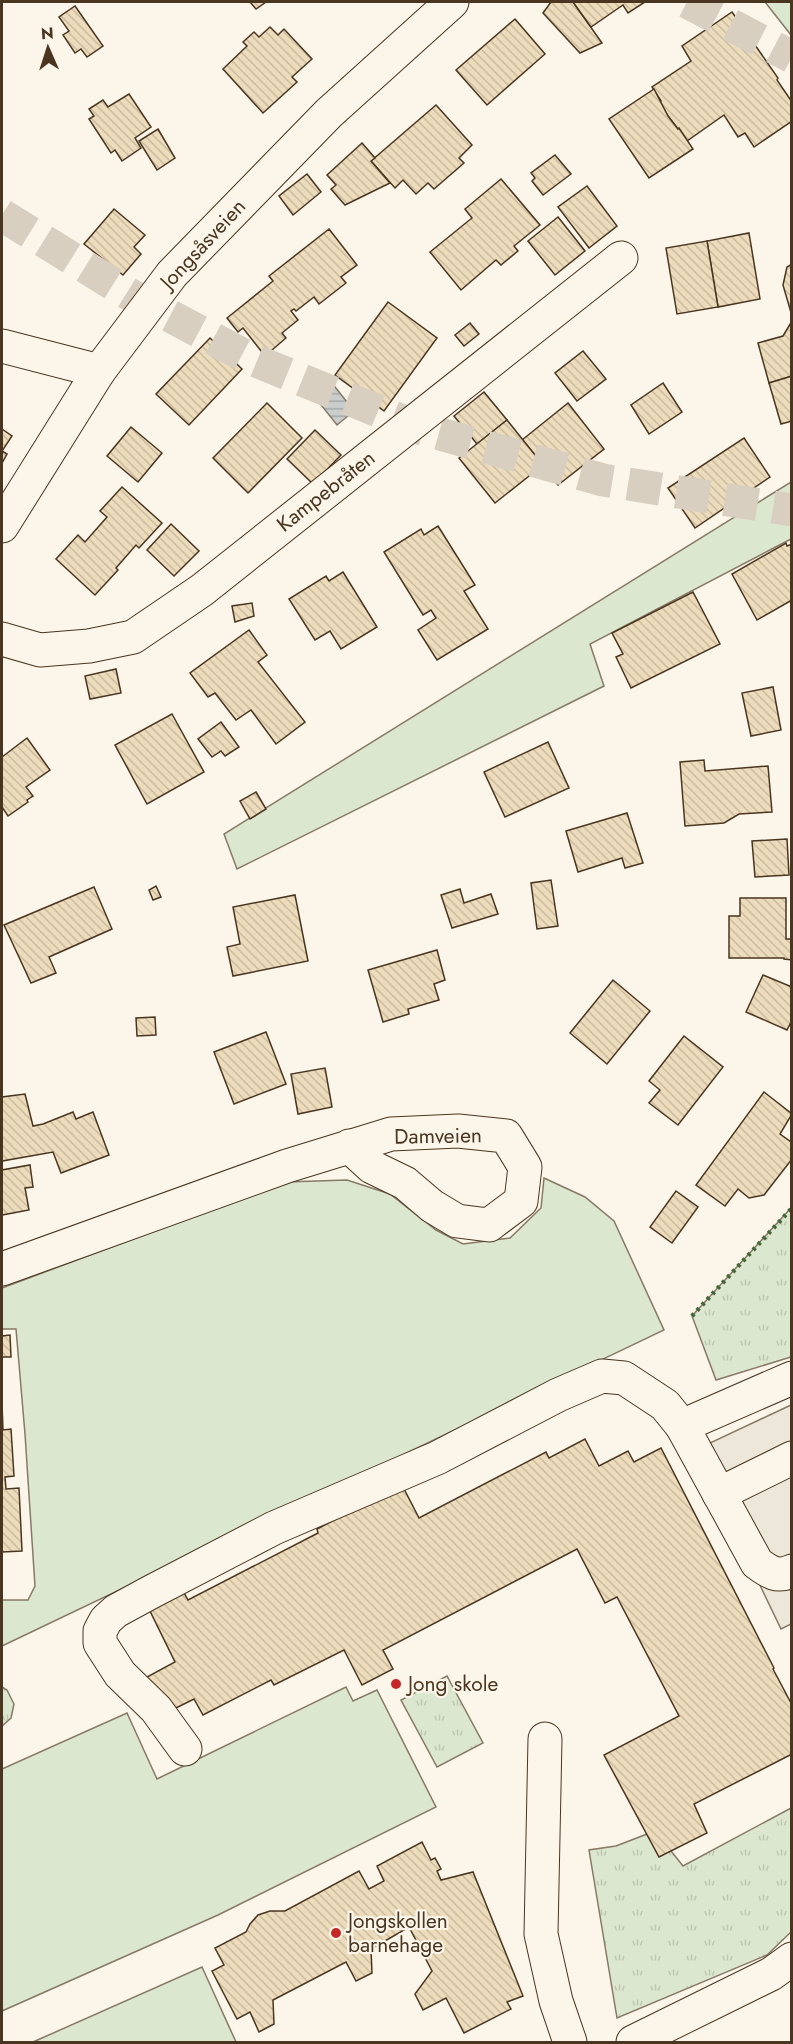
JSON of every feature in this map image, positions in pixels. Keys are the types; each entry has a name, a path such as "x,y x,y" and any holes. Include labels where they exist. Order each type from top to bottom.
{"street":[{"name":"Jongsåsveien","path":"2,526 99,371 172,274 330,113 452,2"},
{"name":"Kampebråten","path":"2,639 40,650 89,646 133,637 202,590 621,258"},
{"path":"2,346 99,371"},
{"name":"Damveien","path":"2,1269 287,1166 349,1146 392,1134 458,1131 506,1136 525,1167 521,1201 489,1225 457,1221 432,1206 405,1183 372,1167 349,1146"},
{"path":"185,1749 156,1709 120,1674 100,1643 100,1631 106,1620 116,1611 274,1528 437,1458 558,1395 602,1376 624,1378 665,1405 682,1426 757,1563 771,1574 783,1575 792,1571"},
{"path":"682,1426 792,1378"},
{"path":"719,1494 792,1458"},
{"path":"545,1739 541,1934 556,2001 570,2043"},
{"path":"633,2043 771,1974 792,1959"}],"green space":[{"path":"765,2 791,2 791,35"},
{"path":"791,482 791,539 590,644 604,686 237,869 224,834"},
{"path":"544,1178 585,1197 614,1221 664,1330 2,1646 2,1600 28,1600 35,1586 16,1329 2,1329 2,1288 286,1182 347,1180 390,1194 436,1230 463,1244 510,1238 541,1208"},
{"path":"791,1208 791,1357 716,1380 692,1316"},
{"path":"447,1676 483,1743 437,1767 401,1700"},
{"path":"2,1687 7,1690 14,1704 11,1718 2,1726"},
{"path":"346,1687 353,1701 377,1690 436,1807 218,1915 2,2011 2,1769 127,1713 157,1779"},
{"path":"791,1808 791,1932 767,1955 617,2018 589,1850 616,1846 655,1831 683,1866"},
{"path":"202,1967 236,2042 33,2042"}],"shaded area":[{"path":"328,378 354,411 337,425 310,391"},
{"path":"791,1405 791,1624 781,1629 695,1450"}],"building":[{"path":"250,2 266,2 256,9"},
{"path":"551,2 573,2 602,43 580,53 543,13"},
{"path":"573,2 645,2 628,13 623,5 591,27"},
{"path":"75,6 103,46 87,57 81,49 75,53 63,35 69,31 59,17"},
{"path":"732,12 792,102 792,121 754,147 745,133 738,137 724,115 687,141 668,116 652,87 691,61 682,46"},
{"path":"515,19 545,54 487,105 456,70"},
{"path":"270,27 278,35 284,29 312,59 292,77 297,82 263,113 223,69 247,46 243,42 254,32 259,37"},
{"path":"654,89 668,116 693,149 649,178 609,119"},
{"path":"129,94 151,127 135,138 141,148 122,161 115,150 111,153 89,119 94,116 89,109 103,100 108,107"},
{"path":"436,105 472,145 459,158 464,163 434,189 428,183 416,194 403,180 395,188 371,161"},
{"path":"158,129 175,158 157,170 139,141"},
{"path":"362,143 375,158 371,161 390,183 345,205 331,189 336,185 327,175"},
{"path":"555,155 571,174 543,195 532,181 535,178 531,173"},
{"path":"307,174 321,192 293,215 279,196"},
{"path":"501,179 540,225 514,246 518,251 501,265 496,260 461,290 430,252 472,218 465,209"},
{"path":"587,186 617,226 589,248 558,207"},
{"path":"114,209 145,235 134,247 141,254 123,275 84,244"},
{"path":"558,217 585,251 555,275 528,241"},
{"path":"329,229 357,265 341,277 346,283 319,304 314,297 296,311 294,309 291,311 298,320 282,333 286,338 265,356 243,328 238,332 227,318 273,281 269,276"},
{"path":"749,233 760,299 718,307 707,241"},
{"path":"707,241 718,307 677,314 666,248"},
{"path":"792,264 792,316 783,285 787,267"},
{"path":"388,302 437,338 384,411 335,375"},
{"path":"792,321 792,376 769,383 758,343 783,336"},
{"path":"470,323 479,334 464,346 455,335"},
{"path":"210,338 242,369 189,425 156,394"},
{"path":"583,351 606,379 577,401 555,373"},
{"path":"792,376 792,421 781,424 769,383"},
{"path":"663,383 682,412 649,434 631,405"},
{"path":"484,392 507,420 477,444 454,416"},
{"path":"267,403 302,438 248,493 213,458"},
{"path":"568,403 604,449 558,485 522,440"},
{"path":"507,420 543,465 495,503 459,458"},
{"path":"131,427 162,453 138,482 107,456"},
{"path":"2,429 12,436 2,451"},
{"path":"315,430 341,455 313,484 287,459"},
{"path":"744,438 770,477 695,528 668,488"},
{"path":"2,451 7,454 2,463"},
{"path":"122,487 162,523 139,548 136,545 116,568 118,570 95,595 56,559 78,535 85,542 107,517 100,511"},
{"path":"171,524 199,551 174,576 147,550"},
{"path":"438,526 475,585 464,591 488,629 437,660 418,630 436,618 431,610 423,615 384,552 421,529 424,535"},
{"path":"786,543 787,546 792,544 792,600 757,620 732,574"},
{"path":"343,572 377,627 341,649 330,631 315,640 289,599 326,576 329,581"},
{"path":"693,592 720,644 631,688 616,657 623,654 612,633"},
{"path":"252,603 254,616 235,622 232,606"},
{"path":"249,630 267,655 258,662 305,722 276,744 251,710 236,720 215,693 208,697 190,673"},
{"path":"116,669 121,693 90,699 85,676"},
{"path":"773,687 781,730 751,736 742,693"},
{"path":"172,714 204,772 147,804 115,745"},
{"path":"221,722 239,747 225,756 221,751 212,757 198,739"},
{"path":"27,738 50,770 26,787 33,796 8,816 2,807 2,757"},
{"path":"548,742 569,788 505,817 484,772"},
{"path":"704,760 705,771 768,766 772,812 739,814 724,823 685,826 680,762"},
{"path":"256,792 266,809 250,819 240,801"},
{"path":"627,813 643,863 625,868 622,858 578,872 566,831"},
{"path":"787,839 789,875 755,877 752,841"},
{"path":"551,880 558,926 537,929 531,883"},
{"path":"156,886 161,897 153,900 149,890"},
{"path":"94,887 112,929 49,957 56,973 31,983 4,925"},
{"path":"460,889 464,903 491,894 498,914 452,928 441,895"},
{"path":"295,895 308,961 233,976 227,947 240,944 233,907"},
{"path":"740,898 786,898 786,939 792,939 792,960 729,958 729,916 740,916"},
{"path":"437,950 445,980 434,984 439,1000 408,1009 409,1014 383,1022 368,970"},
{"path":"763,975 792,987 792,1020 787,1030 746,1012"},
{"path":"613,980 650,1011 607,1064 570,1033"},
{"path":"155,1017 156,1035 137,1036 136,1018"},
{"path":"266,1032 286,1084 234,1104 214,1052"},
{"path":"684,1036 723,1067 678,1125 649,1103 660,1090 649,1081"},
{"path":"325,1068 332,1107 298,1114 291,1074"},
{"path":"764,1092 792,1114 780,1134 791,1142 792,1159 764,1195 749,1198 738,1189 725,1206 696,1185"},
{"path":"25,1094 33,1126 73,1112 76,1119 93,1112 109,1155 61,1173 53,1152 2,1161 2,1097"},
{"path":"30,1165 33,1187 25,1188 29,1210 2,1215 2,1170"},
{"path":"676,1191 698,1207 672,1243 650,1227"},
{"path":"10,1335 11,1357 2,1357 2,1336"},
{"path":"2,1403 3,1430 11,1429 14,1476 5,1477 6,1489 19,1488 22,1551 2,1552"},
{"path":"585,1439 599,1466 628,1451 634,1462 661,1448 792,1705 792,1754 694,1804 707,1833 659,1857 604,1755 679,1716 617,1597 605,1603 577,1549 383,1650 393,1669 362,1685 344,1650 274,1685 271,1680 203,1715 194,1699 166,1713 147,1677 175,1662 149,1609 183,1591 188,1600 318,1533 317,1529 402,1485 419,1518 546,1452 549,1458"},
{"path":"422,1842 431,1860 435,1858 441,1869 437,1871 441,1880 473,1872 523,1996 507,2002 511,2009 464,2033 446,1998 423,2010 415,1994 432,1971 409,1927 371,1949 372,1973 356,1981 346,1962 273,2000 274,2024 259,2032 250,2012 237,2019 212,1971 224,1965 215,1948 246,1932 258,1915 270,1911 285,1911 359,1871 369,1889 384,1881 377,1866"}],"tunnel":[{"path":"687,2 792,57"},
{"path":"2,215 129,294 251,359 422,429 603,480 792,510"}],"hedge":[{"path":"692,1316 792,1208"}],"place":[{"name":"Jong skole","path":"396,1684"},
{"name":"Jongskollen barnehage","path":"336,1933"}]}
